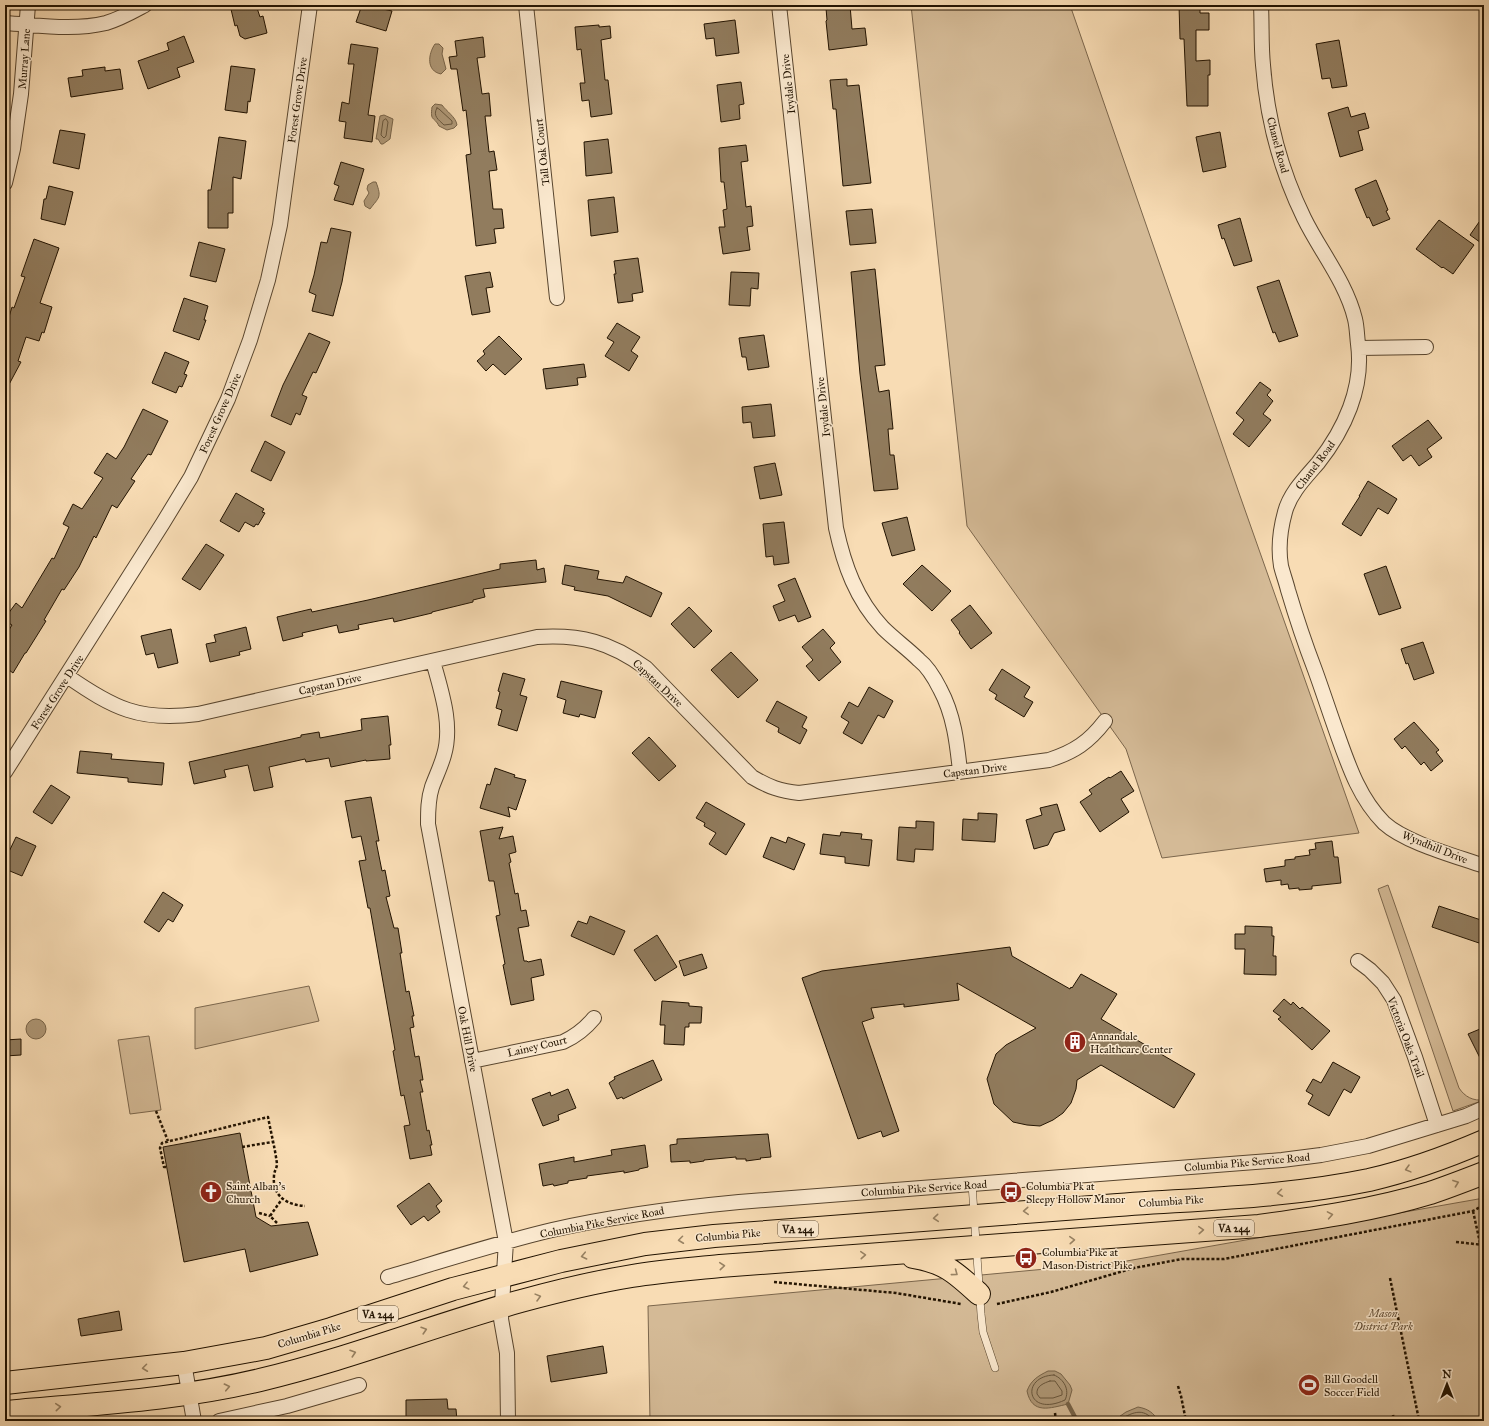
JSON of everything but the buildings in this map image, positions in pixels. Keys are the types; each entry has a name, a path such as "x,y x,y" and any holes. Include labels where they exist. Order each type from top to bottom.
{"main road":[{"name":"Columbia Pike","path":"5,1383 184,1363 266,1348 331,1330 454,1289 561,1261 645,1244 714,1236 975,1215 1254,1196 1321,1188 1370,1179 1422,1165 1484,1141"},
{"name":"VA 244","path":"5,1412 189,1393 260,1380 313,1366 501,1307 599,1282 667,1271 1259,1226 1380,1206 1430,1193 1484,1173"},
{"path":"892,1253 929,1260 949,1268 981,1301"}],"street":[{"name":"Murray Lane","path":"5,184 13,149 22,94 28,5"},
{"path":"5,23 60,27 89,25 107,22 128,15 145,5"},
{"name":"Forest Grove Drive","path":"5,772 67,676 191,477 228,399 250,340 268,280 280,225 310,5"},
{"name":"Tall Oak Court","path":"526,5 557,298"},
{"name":"Ivydale Drive","path":"779,5 836,528 842,558 852,583 866,606 883,627 902,646 920,660 941,690 950,713 956,735 960,771"},
{"name":"Chanel Road","path":"1261,5 1263,65 1269,115 1277,149 1288,182 1303,217 1332,267 1347,298 1355,319 1359,348 1358,376 1352,402 1343,426 1331,447 1291,497 1286,509 1280,530 1281,568 1295,614 1347,760 1361,793 1372,810 1387,825"},
{"path":"1359,348 1426,347"},
{"name":"Capstan Drive","path":"67,676 94,695 114,705 136,713 157,717 178,717 198,714 536,637 559,636 585,639 608,646 628,655 646,668 752,777 767,786 782,791 799,793 1049,760 1068,754 1084,743 1098,731 1105,721"},
{"name":"Oak Hill Drive","path":"433,661 445,710 447,736 444,755 429,800 428,824 506,1242 501,1319 507,1353 508,1421"},
{"name":"Wyndhill Drive","path":"1387,825 1408,838 1484,866"},
{"name":"Victoria Oaks Trail","path":"1358,961 1370,970 1383,984 1394,1000 1415,1057 1437,1125"},
{"name":"Lainey Court","path":"472,1061 563,1042 576,1036 589,1025 594,1018"},
{"name":"Columbia Pike Service Road","path":"388,1276 506,1242 553,1230 621,1216 683,1208 1290,1159 1368,1146 1466,1116 1484,1108"},
{"path":"184,1363 194,1421"},
{"path":"219,1421 287,1406 358,1384"}],"lane":[{"path":"972,1184 983,1332 995,1368"}],"path":[{"path":"156,1111 168,1141"},
{"path":"166,1167 164,1167 160,1148 162,1143 268,1117 277,1166 274,1176 276,1190 282,1200 294,1206 305,1206"},
{"path":"242,1147 272,1142"},
{"path":"270,1216 282,1200"},
{"path":"771,1282 981,1301 1051,1292 1134,1268 1182,1260 1224,1259 1473,1211 1484,1205"},
{"path":"1473,1211 1482,1245 1484,1261"},
{"path":"259,1213 270,1216 276,1223"},
{"path":"1456,1242 1482,1245"},
{"path":"1390,1278 1419,1420 1423,1419 1423,1421"},
{"path":"1178,1386 1186,1421"},
{"path":"1055,1413 1056,1421"},
{"path":"1393,1415 1394,1421"},
{"path":"1077,1418 1080,1421"}],"green space":[{"path":"911,5 1070,5 1239,493 1359,833 1162,858 1126,749 967,526"},
{"path":"1388,885 1459,1088 1470,1098 1484,1100 1453,1111 1378,889"},
{"path":"309,986 319,1021 195,1049 195,1008"},
{"path":"149,1036 161,1110 130,1114 118,1040"},
{"name":"Mason District Park","path":"1484,1198 1484,1421 650,1421 648,1306 1121,1262"}],"water":[{"path":"435,44 439,44 443,48 442,54 446,69 441,74 433,69 430,62 431,52"},
{"path":"435,104 442,105 453,117 457,125 454,128 447,130 439,126 432,115 432,107"},
{"path":"384,115 393,119 390,139 381,144 378,139 376,139 380,116"},
{"path":"376,182 379,197 370,209 365,206 364,201 369,193 367,189 368,185"},
{"path":"36,1019 43,1022 46,1029 43,1036 36,1039 29,1036 26,1029 29,1022"},
{"path":"1048,1371 1055,1371 1061,1374 1070,1385 1072,1390 1068,1404 1043,1408 1037,1407 1029,1399 1027,1391 1033,1381"},
{"path":"1138,1407 1150,1412 1159,1421 1113,1421 1126,1412"}],"waterway":[{"path":"1068,1404 1077,1421"}],"place":[{"name":"Annandale Healthcare Center","path":"1075,1042"},
{"name":"Saint Alban's Church","path":"211,1192"},
{"name":"Columbia Pk at Sleepy Hollow Manor","path":"1011,1192"},
{"name":"Columbia Pike at Mason District Pike","path":"1026,1258"},
{"name":"Bill Goodell Soccer Field","path":"1309,1385"}]}
